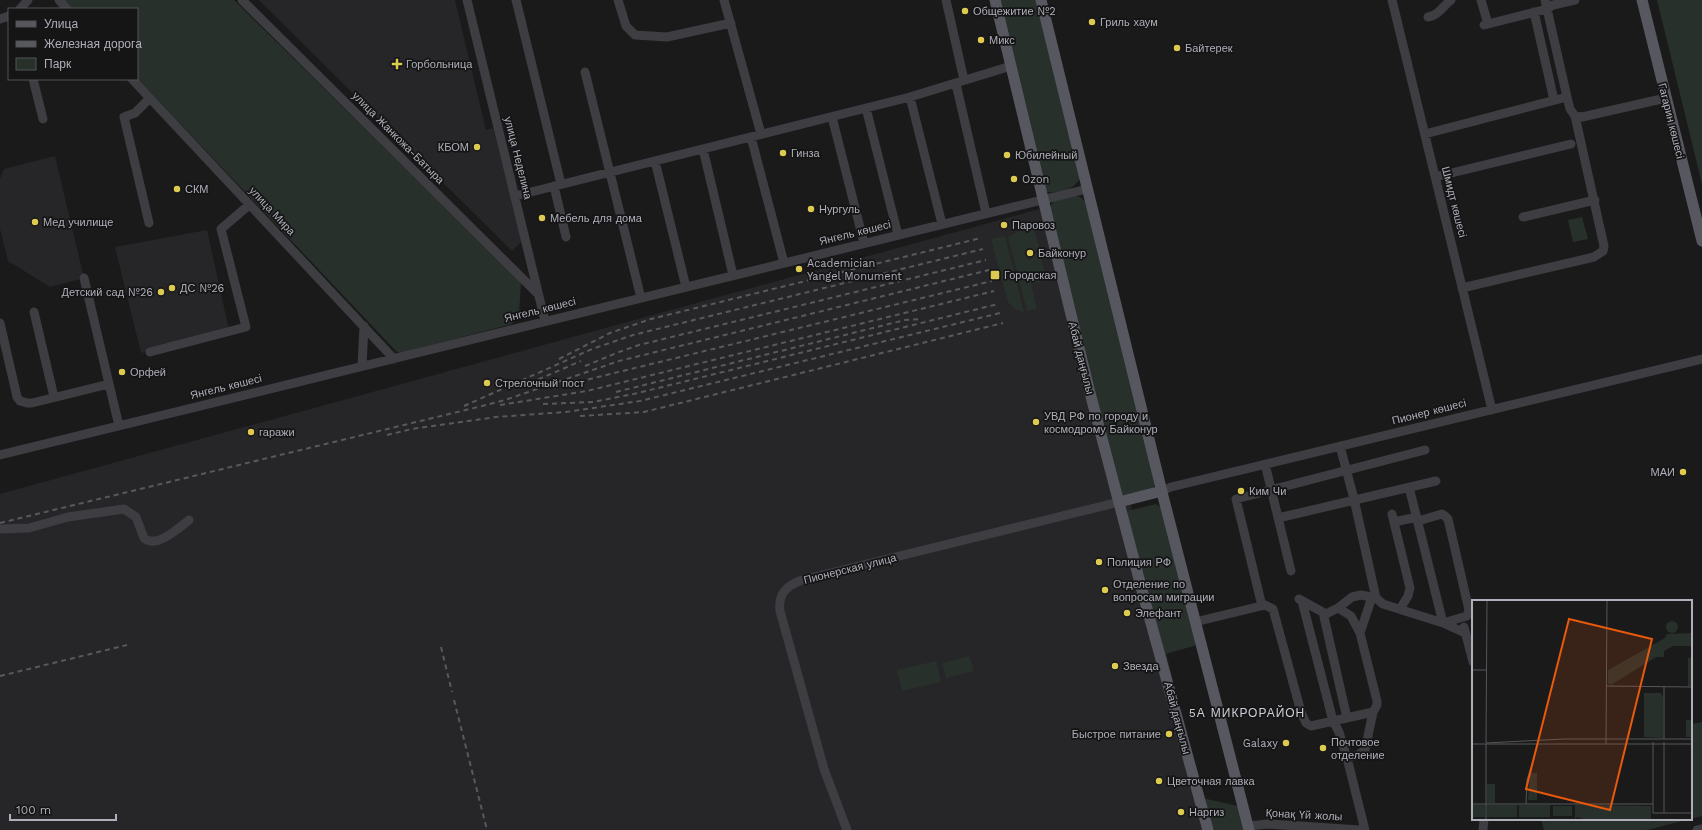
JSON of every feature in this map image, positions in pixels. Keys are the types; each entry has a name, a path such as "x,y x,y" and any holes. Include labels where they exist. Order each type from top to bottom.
{"main road":[{"name":"Абай даңғылы","path":"995,0 1089,389 1208,830"},
{"path":"1041,0 1162,491 1248,828"},
{"name":"Гагарин көшесі","path":"1642,0 1702,241"},
{"name":"Пионерская улица","path":"1119,502 1162,491"}],"street":[{"path":"21,8 28,0"},
{"path":"59,0 66,8"},
{"name":"улица Жанкожа-Батыра","path":"242,0 538,294"},
{"name":"улица Неделина","path":"467,0 545,322"},
{"path":"516,0 558,185 566,237"},
{"path":"618,0 626,26 635,35 667,37 730,23"},
{"path":"724,0 784,263"},
{"path":"946,0 964,80"},
{"name":"Шмидт көшесі","path":"1392,0 1492,410"},
{"path":"1428,17 1434,16 1440,12 1451,0"},
{"path":"1481,0 1486,24 1534,12 1546,4 1553,5 1575,0"},
{"path":"1462,288 1599,254 1603,251 1604,246 1595,200 1575,116 1570,109 1567,97 1546,4"},
{"path":"1534,12 1554,100"},
{"path":"514,196 910,97 956,84 964,80 1010,66"},
{"path":"585,72 641,298"},
{"path":"33,80 43,119"},
{"name":"улица Мира","path":"133,80 394,359"},
{"path":"956,84 986,213"},
{"path":"910,97 942,224"},
{"path":"1425,134 1567,97"},
{"path":"149,223 124,118 135,113 150,98"},
{"path":"1575,116 1582,117 1666,98"},
{"path":"866,108 898,235"},
{"path":"832,117 864,243"},
{"path":"1435,177 1572,144"},
{"path":"702,149 733,275"},
{"path":"655,161 686,287"},
{"name":"Янгель көшесі","path":"0,455 1087,189"},
{"path":"1523,218 1595,200"},
{"path":"150,352 246,327 221,229 250,205"},
{"path":"84,278 119,426"},
{"path":"34,312 54,397"},
{"path":"0,323 17,397 20,401 27,403 109,384"},
{"path":"362,366 364,326"},
{"name":"Пионер көшесі","path":"1162,491 1171,487 1265,464 1702,359"},
{"path":"1340,446 1354,499 1374,597 1360,632"},
{"path":"1262,606 1236,499 1426,450"},
{"path":"1265,464 1291,571"},
{"path":"1278,518 1436,481"},
{"path":"1409,487 1442,623"},
{"name":"Пионерская улица","path":"846,830 824,769 780,611 780,597 783,591 794,583 802,580 1119,502"},
{"path":"0,530 29,528 68,517 124,509 136,517 146,541 153,542 174,532 189,520"},
{"path":"1400,609 1408,596 1410,588 1393,518 1417,519 1442,514 1448,520 1469,610 1467,616 1442,623"},
{"path":"1347,718 1323,619 1326,614 1338,608 1352,597 1361,595 1374,597 1382,604 1442,623 1466,633"},
{"path":"1326,614 1299,599 1333,721 1339,732 1347,758 1365,830"},
{"path":"1195,622 1262,606 1270,606 1273,609 1303,718 1306,724 1311,726 1373,712"},
{"path":"1338,608 1351,616 1360,632 1377,701 1377,705 1373,712 1365,750 1358,755 1347,758"},
{"path":"1462,618 1472,658"},
{"path":"1483,830 1484,820"},
{"name":"Қонақ Үй жолы","path":"1248,828 1268,824 1293,828 1360,830"},
{"path":"1697,830 1702,829"}],"shaded area":[{"name":"Горбольница","path":"259,0 455,0 486,130 493,128 522,241 512,251"},
{"name":"Мед училище","path":"55,156 84,278 50,287 8,261 0,229 0,179 4,169"},
{"path":"1058,204 1209,830 0,830 0,494"},
{"name":"ДС №26","path":"207,230 229,330 141,353 115,247"}],"green space":[{"path":"64,0 234,0 521,282 519,315 512,324 400,353 396,351 138,79 138,8 72,8"},
{"path":"998,0 1038,0 1080,178 1075,185 1066,190 1046,192"},
{"path":"1657,0 1702,0 1702,184"},
{"path":"1076,196 1080,197 1087,203 1157,482 1152,490 1121,496 1049,208 1054,201"},
{"path":"1582,217 1588,239 1573,242 1568,220"},
{"path":"1032,220 1039,248 1034,250 1027,248 1024,252 1026,258 1030,260 1035,254 1040,255 1047,280 1031,284 1037,309 1027,311 1008,237 1013,235"},
{"path":"1005,236 1024,312 1015,309 1008,302 991,239"},
{"path":"1156,504 1162,508 1197,645 1162,655 1126,516 1128,511"},
{"path":"970,656 974,671 946,678 942,663"},
{"path":"936,661 941,682 902,691 897,670"},
{"path":"1702,722 1702,816 1692,819 1692,724"},
{"path":"1202,798 1238,806 1245,830 1211,830"},
{"path":"1541,820 1686,820 1647,830 1544,830"}],"railway":[{"path":"559,359 610,333 651,319 981,238"},
{"path":"464,406 592,349 633,335 983,249"},
{"path":"585,366 639,345 986,260"},
{"path":"0,523 478,407 505,400 619,361 989,270"},
{"path":"553,388 992,281"},
{"path":"500,405 587,391 994,291"},
{"path":"543,404 593,402 638,393 998,304"},
{"path":"387,435 412,429 496,417 566,412 640,401 1000,313"},
{"path":"616,392 905,320 921,319"},
{"path":"580,416 644,412 1003,323"},
{"path":"530,383 581,361"},
{"path":"0,676 127,645"},
{"path":"441,647 452,692"},
{"path":"454,700 487,830"}],"place":[{"name":"Общежитие №2","path":"965,11"},
{"name":"Гриль хаум","path":"1092,22"},
{"name":"Микс","path":"981,40"},
{"name":"Байтерек","path":"1177,48"},
{"name":"Горбольница","path":"397,64"},
{"name":"КБОМ","path":"477,147"},
{"name":"Гинза","path":"783,153"},
{"name":"Юбилейный","path":"1007,155"},
{"name":"Ozon","path":"1014,179"},
{"name":"СКМ","path":"177,189"},
{"name":"Нургуль","path":"811,209"},
{"name":"Мебель для дома","path":"542,218"},
{"name":"Мед училище","path":"35,222"},
{"name":"Паровоз","path":"1004,225"},
{"name":"Байконур","path":"1030,253"},
{"name":"Academician Yangel Monument","path":"799,269"},
{"name":"Городская","path":"995,275"},
{"name":"ДС №26","path":"172,288"},
{"name":"Детский сад №26","path":"161,292"},
{"name":"Орфей","path":"122,372"},
{"name":"Стрелочный пост","path":"487,383"},
{"name":"УВД РФ по городу и космодрому Байконур","path":"1036,422"},
{"name":"гаражи","path":"251,432"},
{"name":"МАИ","path":"1683,472"},
{"name":"Ким Чи","path":"1241,491"},
{"name":"Полиция РФ","path":"1099,562"},
{"name":"Отделение по вопросам миграции","path":"1105,590"},
{"name":"Элефант","path":"1127,613"},
{"name":"Звезда","path":"1115,666"},
{"name":"Быстрое питание","path":"1169,734"},
{"name":"Galaxy","path":"1286,743"},
{"name":"Почтовое отделение","path":"1323,748"},
{"name":"Цветочная лавка","path":"1159,781"},
{"name":"Наргиз","path":"1181,812"}],"district":[{"name":"5А МИКРОРАЙОН","path":"1247,713"}]}
